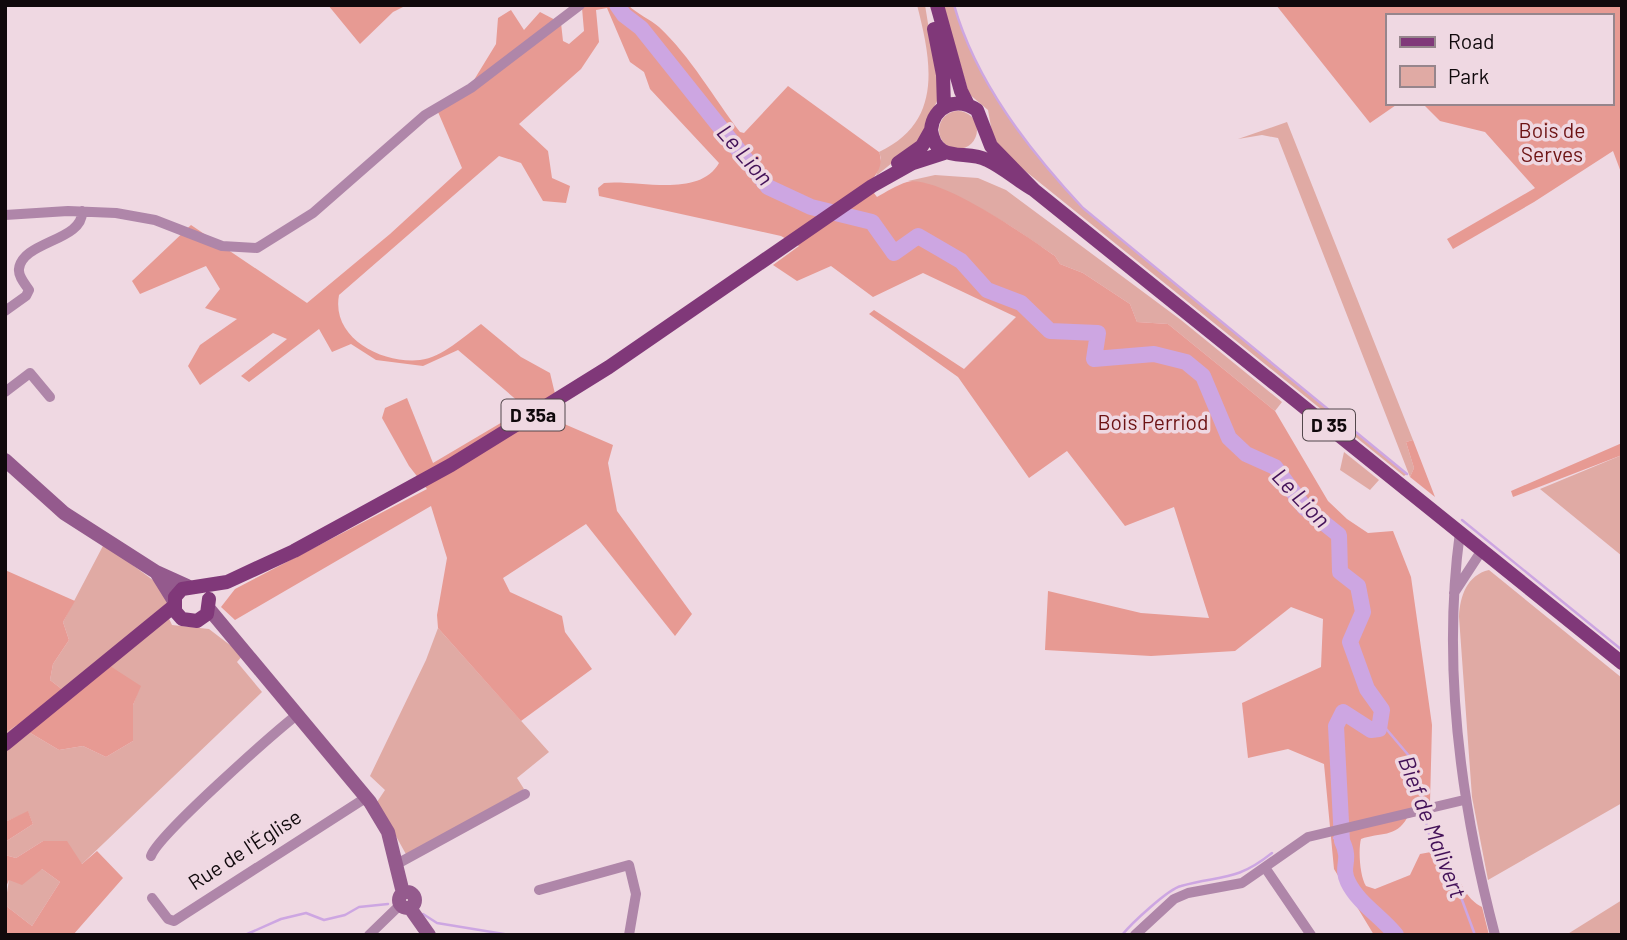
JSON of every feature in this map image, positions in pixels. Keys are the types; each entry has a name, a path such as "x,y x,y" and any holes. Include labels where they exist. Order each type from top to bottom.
{"main road":[{"path":"930,5 943,75 944,107"},
{"path":"937,5 961,91 968,105 982,119 984,134 980,145 968,154 956,156 944,153 936,146 931,130 936,115 944,107 956,103 968,105"},
{"name":"D 35a","path":"872,186 888,170 922,146 931,130"},
{"name":"D 35","path":"984,134 996,152 1034,190"},
{"name":"D 35a","path":"201,595 294,551 451,465 609,367 872,186 912,163 944,153"},
{"name":"D 35","path":"968,154 986,159 1034,190 1622,663"},
{"path":"180,612 178,593 201,595"},
{"path":"5,744 145,631 180,612 201,595"}],"street":[{"path":"5,215 82,211 147,218 232,249 266,244 313,212 425,115 471,88 580,5"},
{"path":"5,311 26,296 29,290 20,274 19,267 24,260 56,237 76,229 82,219 82,211"},
{"path":"5,392 30,373 50,397"},
{"path":"5,460 64,513 156,572 201,595 229,635 367,797 388,832 404,902 429,935"},
{"path":"1460,532 1452,626 1464,800 1495,935"},
{"path":"1454,593 1482,550"},
{"path":"156,572 180,612 229,635"},
{"path":"151,856 153,849 183,820 298,714"},
{"path":"397,864 525,794"},
{"name":"Rue de l'Église","path":"152,898 168,919 174,921 367,797"},
{"path":"1135,935 1174,900 1188,893 1242,883 1266,869 1300,841 1331,829 1352,827 1464,800"},
{"path":"539,890 629,865 636,894 629,935"},
{"path":"1266,869 1306,933"},
{"path":"369,935 404,902"}],"green space":[{"path":"328,5 407,5 393,12 360,44"},
{"name":"Bois Perriod","path":"578,5 628,5 655,24 681,51 740,132 744,133 788,86 879,152 879,170 867,184 877,197 907,182 921,182 960,197 1055,256 1060,264 1083,273 1130,304 1137,322 1168,324 1275,411 1328,501 1347,519 1368,533 1393,531 1411,577 1432,725 1430,803 1433,812 1407,818 1393,832 1361,839 1362,876 1366,886 1375,889 1410,875 1420,854 1431,852 1482,907 1489,935 1374,935 1334,869 1324,764 1288,749 1248,758 1242,703 1321,667 1323,619 1291,607 1235,651 1151,656 1045,650 1048,591 1141,613 1209,618 1174,507 1125,526 1067,451 1029,478 958,377 869,314 874,310 964,369 1016,317 923,273 873,297 831,266 797,281 773,265 799,246 781,236 599,196 598,188 604,183 666,185 697,181 710,174 719,163 650,89 644,72 630,62 607,8 596,10 599,42 581,69 519,124 548,151 552,178 570,186 566,203 543,201 521,163 499,156 339,295 339,310 343,324 351,336 376,353 390,358 420,360 437,355 481,324 521,357 550,373 562,423 613,445 608,463 617,511 692,614 675,636 586,524 503,578 510,592 562,616 565,632 592,669 521,721 438,628 437,615 447,558 431,506 235,620 221,607 235,589 427,489 409,466 382,418 385,408 407,398 433,463 526,408 458,350 423,366 376,360 351,344 332,352 319,329 249,382 241,376 287,339 273,333 200,385 188,366 200,345 237,319 205,308 220,289 206,266 140,294 132,281 191,225 307,303 390,234 462,168 438,112 466,93 496,44 498,18 511,10 524,30 540,12 561,23 563,41 569,44 584,31 582,8"},
{"path":"917,5 925,5 938,85 937,101 919,141 876,176 881,158 879,152 900,139 914,125 923,108 928,89 926,48"},
{"path":"943,5 954,5 976,61 1007,114 1083,208 1407,474 1404,476 1013,161 993,138 988,110 969,94"},
{"name":"Bois de Serves","path":"1276,5 1622,5 1622,175 1613,151 1534,202 1453,249 1447,239 1535,188 1485,132 1440,121 1424,105 1613,105 1613,14 1386,14 1386,105 1396,105 1370,123"},
{"path":"958,111 972,116 977,130 972,144 958,149 944,144 939,130 944,116"},
{"path":"1287,122 1413,440 1406,442 1414,468 1410,477 1278,138 1262,135 1238,139"},
{"path":"935,175 978,178 1006,190 1181,320 1282,402 1275,411 1168,324 1137,322 1130,304 1083,273 1060,264 1055,256 1002,221 949,194 908,181"},
{"path":"1413,440 1435,497 1410,477 1414,468 1406,442"},
{"path":"1622,443 1622,455 1513,497 1511,491"},
{"path":"1344,452 1379,480 1370,490 1340,470"},
{"path":"1622,455 1622,556 1540,489"},
{"path":"104,544 161,586 168,604 165,610 172,625 209,629 243,655 237,662 262,692 82,864 43,841 16,858 5,855 5,842 33,824 28,812 5,822 5,733 17,725 59,750 83,746 106,757 133,741 133,705 140,686 72,697 50,680 53,664 69,640 63,622"},
{"path":"5,570 75,601 63,622 69,640 53,664 50,680 72,697 110,666 141,686 133,705 133,741 106,757 83,746 59,750 17,725 5,733"},
{"path":"1489,570 1622,678 1622,803 1488,880 1472,797 1459,617 1466,588 1475,576"},
{"path":"438,628 549,752 517,778 524,789 407,856 377,802 385,790 370,776 426,660"},
{"path":"28,811 33,824 5,842 5,822"},
{"path":"43,841 67,841 82,864 97,851 123,878 73,935 5,935 5,905 32,926 60,882 42,869 22,885 9,880 5,889 5,855 16,858"},
{"path":"42,869 60,882 32,926 5,905 9,880"},
{"path":"1622,900 1622,935 1566,935"}],"waterway":[{"name":"Le Lion","path":"617,5 624,15 641,28 768,187 811,207 872,222 894,253 918,236 961,261 987,290 1021,303 1050,331 1098,333 1094,359 1154,354 1186,362 1203,376 1229,438 1246,454 1275,467 1305,508 1339,535 1340,572 1358,586 1363,612 1350,642 1367,689 1382,710 1379,729 1371,730 1343,712 1336,726 1345,871 1352,890 1396,935"},
{"path":"954,5 976,61 1006,114 1043,163 1083,208 1407,474"},
{"path":"1462,520 1622,650"},
{"name":"Bief de Malivert","path":"1382,724 1410,757 1424,806"},
{"name":"Bief de Malivert","path":"1424,813 1429,834 1458,889 1475,935"},
{"name":"Le Lion","path":"1334,838 1342,841"},
{"path":"1122,935 1175,889 1238,873 1272,853"},
{"path":"245,935 281,919 306,913 324,920 345,915 359,907 388,904"},
{"path":"423,914 437,923 510,935"}]}
